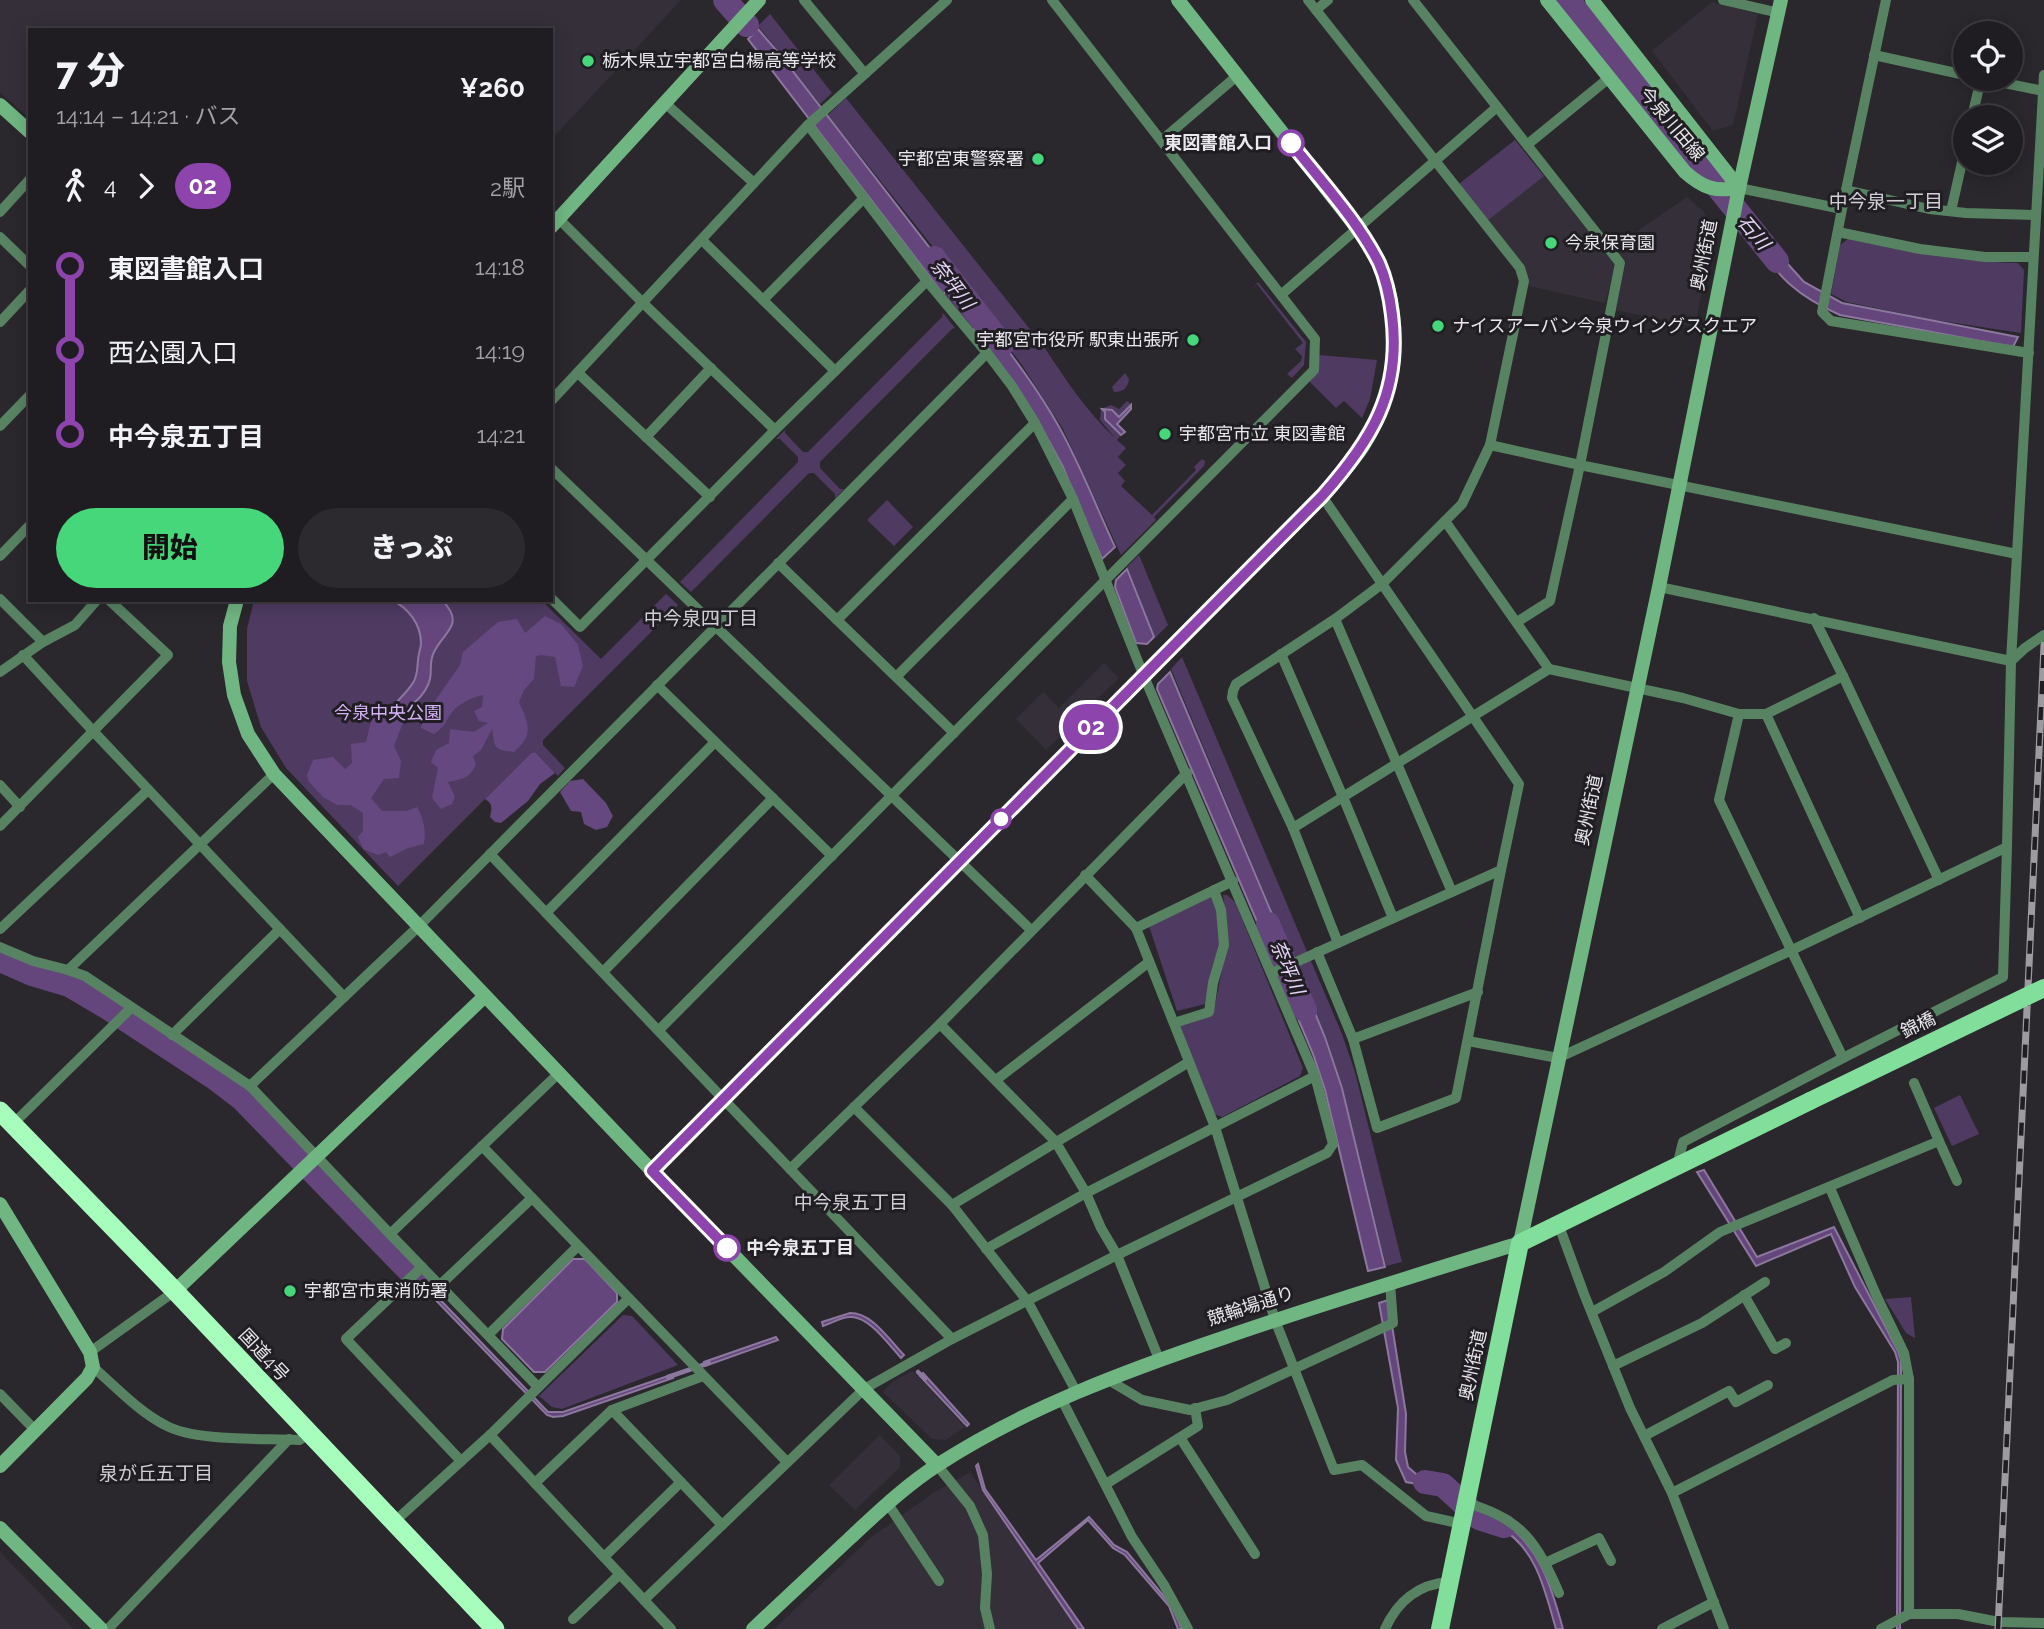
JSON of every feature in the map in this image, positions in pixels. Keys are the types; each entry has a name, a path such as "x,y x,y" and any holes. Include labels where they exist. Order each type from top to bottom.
{"highway":[{"name":"国道4号","path":"6,1118 175,1291 495,1629"}],"main road":[{"name":"錦橋","path":"1810,1101 2044,988"},
{"name":"競輪場通り","path":"1520,1243 1810,1101"},
{"name":"奥州街道","path":"1440,1629 1520,1243"}],"street":[{"path":"759,0 555,223 775,430"},
{"path":"804,0 864,74"},
{"path":"553,399 811,122 947,0"},
{"path":"659,1030 1314,370 1315,339 1052,0"},
{"path":"652,1171 1322,496 1362,448 1383,405 1390,381 1394,333 1391,306 1380,266 1357,228 1178,0"},
{"path":"1308,0 1520,268 1524,281 1490,445 1462,503 1382,584 1335,619 1236,684 1233,691 1232,698 1293,828 1338,943"},
{"path":"1316,10 1328,0"},
{"path":"1413,0 1620,263 1550,601 1517,622"},
{"name":"今泉川田線","path":"1547,0 1685,172 1696,182 1709,188 1723,191 1739,188 1591,0"},
{"path":"1724,0 1780,7"},
{"path":"1886,0 1822,312 1831,321 2029,353"},
{"name":"奥州街道","path":"1520,1243 1659,587 1739,188 1780,7"},
{"path":"1874,55 1953,72"},
{"path":"1161,140 1238,75"},
{"path":"1677,1166 1683,1142 2003,977 2011,661 2044,75"},
{"path":"1528,144 1609,78"},
{"path":"2023,87 2043,91"},
{"path":"665,103 754,183"},
{"path":"0,105 28,130"},
{"path":"1282,294 1497,107"},
{"path":"644,1600 864,1389 952,1339 1327,1153 1333,1144 1315,1076 1143,674 1073,499 1035,423 1012,386 927,281 811,122"},
{"path":"1951,211 1959,175"},
{"path":"0,212 28,181"},
{"path":"1739,188 1842,209"},
{"path":"1846,190 1929,209 2035,215"},
{"path":"763,300 864,198"},
{"path":"1838,232 1920,249 1985,257 2034,257"},
{"path":"0,237 28,264"},
{"path":"702,240 835,372"},
{"path":"553,600 580,627 927,281"},
{"path":"0,322 28,292"},
{"path":"250,1086 420,925 987,353"},
{"path":"646,437 710,368"},
{"path":"578,373 710,497"},
{"path":"0,426 28,397"},
{"path":"837,620 1035,423"},
{"path":"1490,445 2017,554"},
{"path":"553,470 1031,930"},
{"path":"1317,952 1353,1039 1377,1128 1455,1098 1519,783 1322,496"},
{"path":"897,676 1073,499"},
{"path":"1445,521 1549,669 1683,698 1739,714 1766,714 1843,676"},
{"path":"0,556 28,527"},
{"path":"778,563 954,733"},
{"path":"1659,587 2011,661"},
{"path":"0,599 43,642"},
{"path":"0,672 43,642 75,625 95,602"},
{"path":"0,826 168,655 111,602"},
{"path":"236,602 230,626 229,662 234,695 247,734 274,774 652,1171 937,1465 970,1506 983,1535 985,1608 990,1629"},
{"path":"1814,618 1940,880"},
{"path":"1335,619 1452,892"},
{"path":"2011,661 2044,635"},
{"path":"1281,654 1393,918"},
{"path":"23,655 344,997"},
{"path":"1293,828 1549,669"},
{"path":"657,685 832,856"},
{"path":"1739,714 1720,800 1843,1058"},
{"path":"1766,714 1860,918"},
{"path":"546,913 715,742"},
{"path":"68,970 274,774"},
{"path":"790,1169 940,1024 1186,774"},
{"path":"0,785 20,807"},
{"path":"0,929 148,790"},
{"path":"603,972 773,798"},
{"path":"1468,1041 1558,1058 2007,847"},
{"path":"490,854 952,1339"},
{"path":"1272,972 1501,870"},
{"path":"1085,875 1136,928 1215,1127 1275,1320 1334,1470 1362,1465 1426,1516 1462,1523"},
{"path":"1136,928 1233,881"},
{"path":"1174,1023 1209,1012 1213,983 1224,945 1221,910 1214,890"},
{"path":"172,1035 280,929"},
{"path":"0,947 33,961 85,976 250,1086 538,1387"},
{"path":"996,1080 1149,962"},
{"path":"1353,1039 1478,992"},
{"path":"0,1466 87,1378 92,1359 175,1291 485,996"},
{"path":"6,1118 131,1008"},
{"path":"940,1024 1055,1141 1086,1193 1101,1228 1117,1255 1159,1359"},
{"path":"952,1205 1189,1062"},
{"path":"390,1234 559,1073"},
{"path":"986,1248 1086,1193 1315,1076"},
{"path":"1914,1083 1957,1181"},
{"path":"854,1107 952,1205 986,1248 1028,1302 1077,1393"},
{"path":"1592,1312 1664,1272 1720,1232 1939,1141"},
{"path":"482,1146 787,1462"},
{"path":"1830,1188 1904,1353 1909,1379 1909,1614"},
{"path":"440,1285 532,1198"},
{"path":"0,1204 92,1359 144,1412 167,1427 199,1436 299,1440 310,1434"},
{"path":"1558,1223 1613,1366 1672,1493 1724,1629"},
{"name":"競輪場通り","path":"753,1629 888,1504 937,1465 1027,1415 1159,1359 1520,1243"},
{"path":"488,1335 578,1246"},
{"path":"422,1266 346,1339 461,1461"},
{"path":"1613,1366 1702,1323 1765,1282"},
{"path":"1107,1379 1142,1400 1190,1410 1227,1400 1392,1323 1390,1283"},
{"path":"1744,1295 1775,1349 1786,1343"},
{"path":"393,1522 490,1435 628,1298"},
{"path":"535,1483 612,1410 703,1375"},
{"path":"1672,1493 1893,1380 1909,1379"},
{"path":"1644,1436 1729,1391 1736,1402 1768,1385"},
{"path":"0,1394 35,1430"},
{"path":"1062,1400 1132,1537 1164,1585 1188,1629"},
{"path":"1106,1485 1198,1426 1195,1408"},
{"path":"612,1410 723,1524"},
{"path":"490,1435 671,1629"},
{"path":"1181,1438 1255,1554"},
{"path":"108,1629 289,1439"},
{"path":"604,1557 681,1482"},
{"path":"1466,1503 1496,1513 1525,1533 1545,1563 1559,1593"},
{"path":"888,1504 939,1581"},
{"path":"0,1528 93,1626"},
{"path":"1545,1563 1599,1538 1611,1561"},
{"path":"573,1619 620,1574"},
{"path":"1385,1629 1392,1612 1419,1589 1449,1582"},
{"path":"1662,1629 1714,1602"},
{"path":"1881,1629 1909,1614 1958,1614 1998,1622 2044,1623"}],"shaded area":[{"name":"栃木県立宇都宮白楊高等学校","path":"0,0 681,0 553,138 553,28 28,28 28,117 0,92"},
{"path":"1712,2 1758,14 1733,125 1713,131 1652,51"},
{"name":"今泉保育園","path":"1515,140 1616,265 1605,303 1529,286 1527,274 1459,184"},
{"path":"1687,197 1703,211 1714,230 1695,327 1615,310 1626,262 1614,247"},
{"path":"545,616 561,624 578,645 583,666 574,687 561,686 555,657 536,656 534,679 524,690 519,702 528,729 525,740 514,752 499,749 495,744 492,729 481,750 473,756 476,764 471,772 462,779 448,782 455,797 452,804 441,809 432,798 438,768 431,762 436,750 449,743 450,729 474,732 488,723 479,721 474,711 482,707 483,695 459,705 442,728 434,734 421,728 423,718 460,665 463,652 498,622 517,619 525,633"},
{"path":"1104,663 1119,678 1046,750 1016,719 1043,692 1059,708"},
{"path":"377,710 385,716 404,720 394,746 401,761 399,778 384,779 371,798 382,811 406,811 417,807 425,829 424,844 390,857 386,852 378,855 363,849 358,837 363,831 363,813 351,805 337,805 323,797 309,782 307,775 313,760 333,757 345,769 352,763 351,744 366,742"},
{"path":"535,752 555,773 540,784 528,801 501,823 495,822 490,817 491,805 485,799"},
{"path":"583,779 606,803 613,816 607,827 596,830 584,824 581,812 571,811 560,792 570,781"},
{"path":"913,1371 965,1427 946,1440 932,1439 883,1392 893,1381"},
{"path":"880,1435 900,1456 900,1467 855,1510 829,1485"},
{"path":"970,1472 1080,1629 774,1629 870,1538 933,1493"},
{"path":"0,1552 73,1628 72,1629 0,1629"}],"green space":[{"path":"770,14 832,93 820,104 758,26"},
{"path":"846,98 1044,347 1086,406 1115,438 1100,420 1101,409 1111,405 1119,409 1127,401 1131,404 1119,417 1105,412 1105,419 1121,435 1117,440 1126,448 1118,457 1126,465 1118,473 1125,481 1121,486 1152,515 1196,470 1194,467 1202,459 1205,461 1204,466 1154,517 1156,520 1121,555 1063,429 1022,365 986,318 971,329 944,295 961,282 828,115"},
{"path":"1515,140 1544,176 1487,221 1459,184"},
{"path":"1848,239 1953,258 2018,263 2024,270 2021,333 1929,319 1847,302 1831,294 1840,245"},
{"path":"1258,282 1306,342 1304,365 1292,378 1287,374 1301,361 1302,356 1295,349 1303,343 1257,284 1250,291"},
{"path":"943,313 955,328 820,462 820,468 840,489 844,489 835,499 835,494 814,473 809,473 691,592 680,582 798,462 798,457 780,439 776,439 785,430 803,452 808,452"},
{"path":"1319,355 1377,360 1370,399 1362,418 1344,401 1336,408 1307,379"},
{"path":"1125,373 1129,379 1128,385 1114,392 1112,387"},
{"path":"887,500 913,527 894,546 867,520"},
{"path":"1139,555 1168,625 1155,638 1127,567"},
{"name":"今泉中央公園","path":"666,594 678,605 543,740 543,745 565,768 558,776 535,752 531,753 398,886 286,768 261,727 247,681 247,629 254,602 543,602 601,659"},
{"path":"1182,657 1342,1034 1355,1072 1402,1262 1386,1266 1343,1088 1326,1036 1299,975 1282,982 1272,960 1289,952 1171,669"},
{"path":"1223,895 1235,902 1303,1068 1300,1076 1222,1117 1214,1114 1180,1027 1182,1023 1213,1015 1227,945"},
{"path":"1213,896 1220,931 1219,949 1205,1004 1177,1011 1149,926"},
{"path":"1960,1095 1979,1134 1952,1146 1934,1108"},
{"path":"1911,1297 1915,1338 1906,1333 1885,1299"},
{"path":"623,1315 632,1316 678,1365 562,1409 552,1407 539,1396"}],"water":[{"path":"1561,0 1575,0 1617,52 1609,60"},
{"path":"758,29 957,283 943,294 748,39"},
{"path":"1761,234 1804,282 1842,303 2018,337 2013,347 1840,315 1800,293 1781,276 1752,241"},
{"path":"985,320 1041,398 1074,455 1115,547 1102,559 1062,465 1034,414 974,329"},
{"path":"1131,405 1131,409 1117,424 1125,432 1121,435 1105,419 1102,409 1112,410 1119,417"},
{"path":"1127,569 1154,637 1147,644 1136,643 1115,587 1116,580"},
{"path":"395,602 444,602 453,622 432,655 430,679 425,691 410,706 392,717 387,715 411,686 417,673 421,643 419,629 403,607"},
{"path":"1170,672 1288,952 1273,959 1157,689 1158,684"},
{"path":"0,958 27,970 73,983 112,1009 110,1011 71,986 24,973 0,963"},
{"path":"1299,975 1325,1037 1342,1088 1385,1267 1368,1271 1325,1090 1283,983"},
{"path":"134,1024 241,1098 292,1148 289,1151 239,1099 132,1027"},
{"path":"1704,1170 1757,1257 1834,1227 1898,1351 1901,1360 1900,1629 1897,1629 1898,1362 1895,1352 1855,1287 1831,1234 1756,1266 1697,1172"},
{"path":"329,1184 400,1258 397,1261 327,1186"},
{"path":"573,1259 585,1259 617,1293 617,1302 545,1372 534,1372 502,1339 503,1329"},
{"path":"426,1285 548,1412 563,1412 671,1375 673,1378 563,1416 547,1415 423,1287"},
{"path":"1388,1300 1406,1414 1405,1452 1408,1467 1416,1474 1445,1482 1455,1493 1454,1501 1440,1488 1406,1482 1396,1460 1398,1408 1379,1303"},
{"path":"850,1313 866,1317 873,1322 904,1355 901,1358 878,1332 857,1318 843,1318 823,1326 822,1322"},
{"path":"776,1337 778,1340 705,1366 704,1362"},
{"path":"923,1373 969,1424 967,1426 920,1376"},
{"path":"978,1464 985,1489 1036,1560 1089,1517 1114,1545 1127,1552 1172,1606 1182,1629 1178,1629 1169,1606 1125,1555 1113,1548 1088,1520 1038,1563 1084,1629 1078,1629 983,1490 976,1466"},
{"path":"1475,1511 1506,1524 1528,1545 1544,1571 1563,1629 1556,1629 1538,1572 1523,1547 1500,1528 1474,1519"}],"waterway":[{"name":"奈坪川","path":"725,0 747,25"},
{"name":"石川","path":"1568,0 1777,261"},
{"name":"奈坪川","path":"934,258 1002,345"},
{"name":"奈坪川","path":"1268,924 1305,1010"},
{"path":"0,960 32,974 69,985 216,1079 242,1099 424,1286"},
{"path":"668,1377 709,1363"},
{"path":"918,1372 925,1379"},
{"path":"1425,1482 1443,1485 1479,1518 1504,1526"}],"railway":[{"path":"1998,1629 2044,645"}],"bus line":[{"name":"02","path":"727,1248 652,1171 1322,496 1362,448 1372,430 1390,381 1394,354 1391,306 1386,285 1380,266 1357,228 1291,143"}],"place":[{"name":"栃木県立宇都宮白楊高等学校","path":"588,61"},
{"name":"東図書館入口","path":"1291,143"},
{"name":"宇都宮東警察署","path":"1038,159"},
{"name":"今泉保育園","path":"1551,243"},
{"name":"ナイスアーバン今泉ウイングスクエア","path":"1438,326"},
{"name":"宇都宮市役所 駅東出張所","path":"1193,340"},
{"name":"宇都宮市立 東図書館","path":"1165,434"},
{"name":"中今泉五丁目","path":"727,1248"},
{"name":"宇都宮市東消防署","path":"290,1291"}],"district":[{"name":"中今泉一丁目","path":"1886,201"},
{"name":"中今泉四丁目","path":"701,618"},
{"name":"中今泉五丁目","path":"851,1202"},
{"name":"泉が丘五丁目","path":"156,1473"}]}
